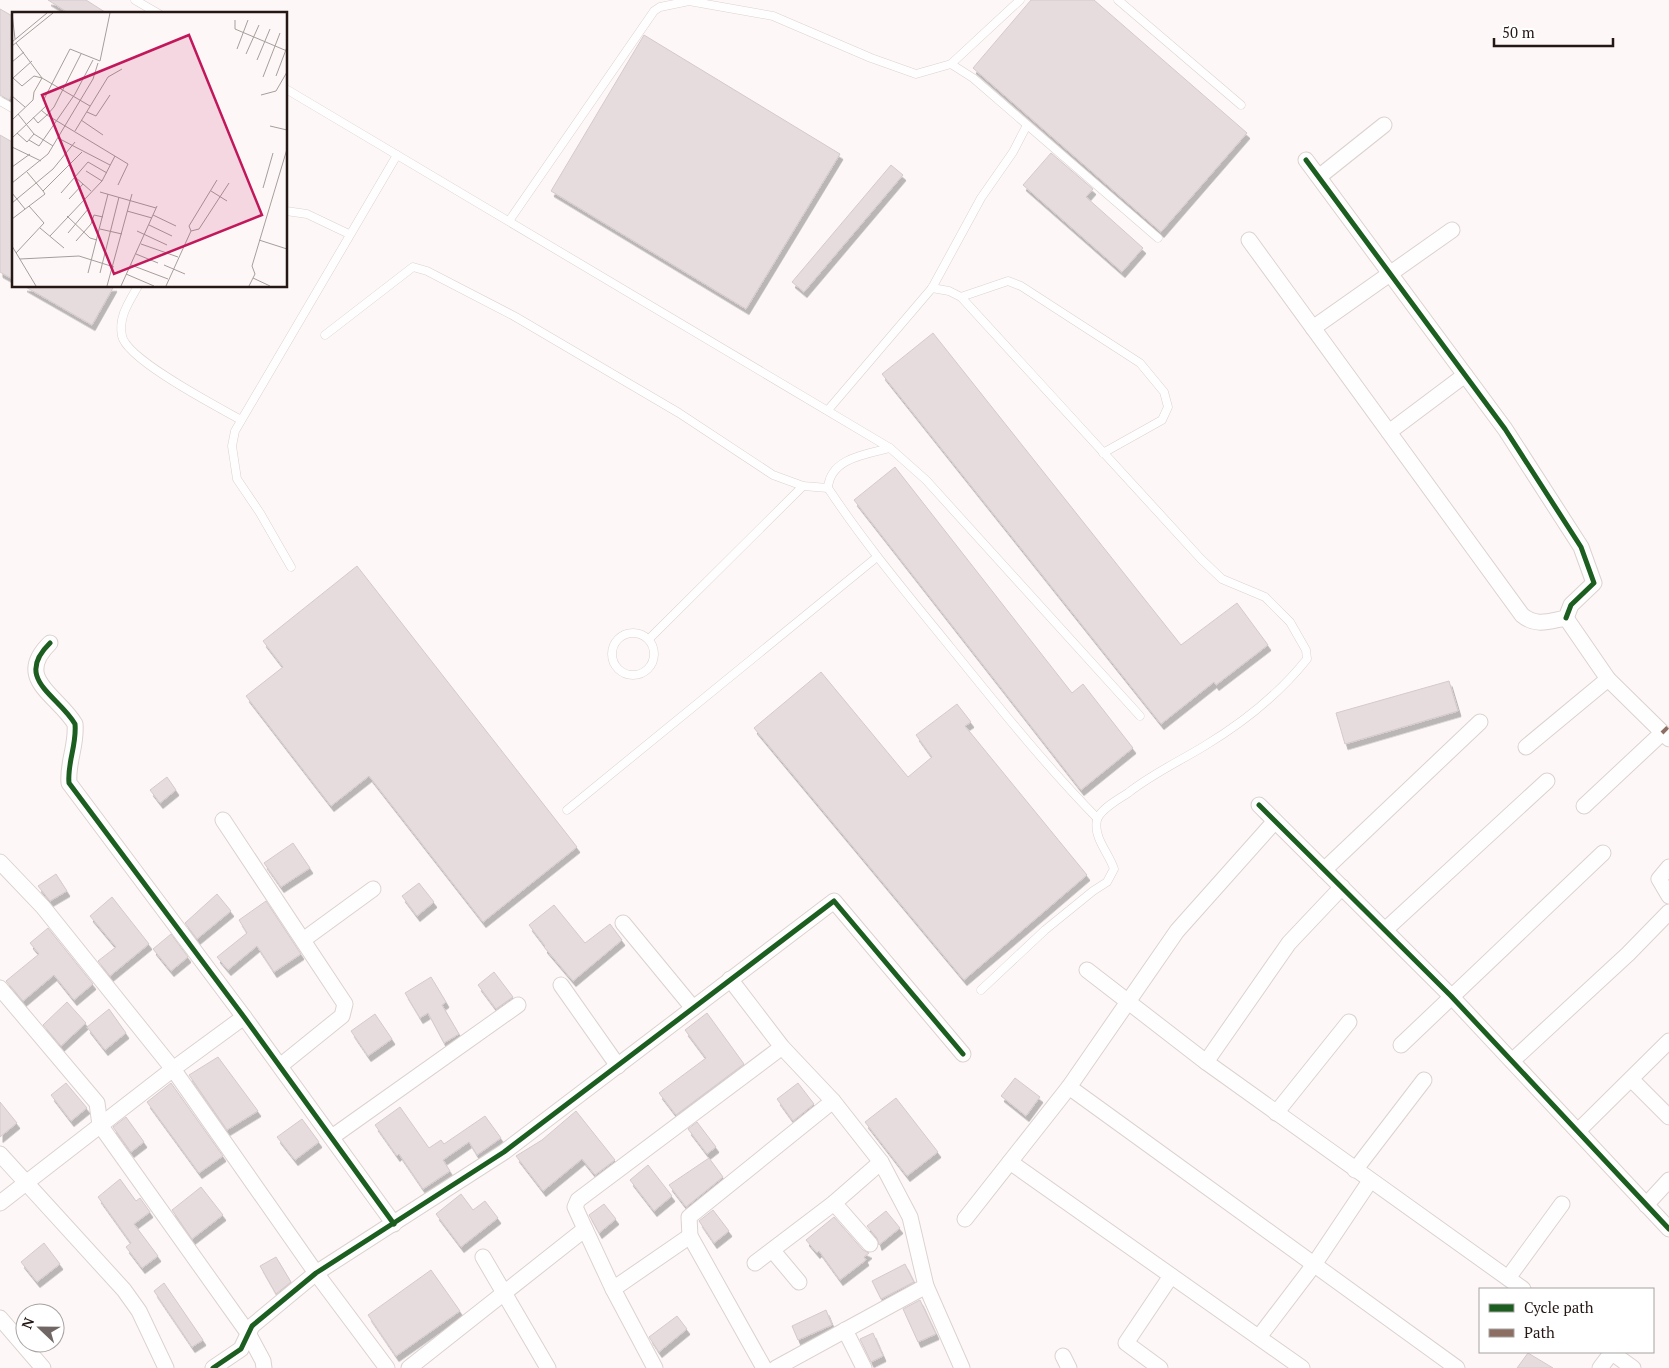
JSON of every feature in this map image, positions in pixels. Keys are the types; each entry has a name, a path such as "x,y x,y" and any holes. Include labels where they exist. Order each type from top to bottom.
{"street":[{"path":"1320,176 1384,125"},
{"path":"1306,160 1320,176 1505,429 1587,561 1594,583 1571,605 1566,618"},
{"path":"1313,328 1452,230"},
{"path":"1249,240 1522,615 1537,623 1566,618"},
{"path":"1389,432 1465,376"},
{"path":"1566,618 1608,679 1666,736 1584,806"},
{"path":"50,644 39,654 34,672 38,682 76,724 73,753 68,769 69,783 244,1017 394,1224"},
{"path":"1526,748 1608,679"},
{"path":"1324,870 1480,722"},
{"path":"1385,930 1547,781"},
{"path":"1259,805 1451,996 1669,1229"},
{"path":"223,820 346,1004 342,1016 280,1066"},
{"path":"965,1219 1069,1087 1178,931 1275,821"},
{"path":"1401,1045 1603,853"},
{"path":"0,862 43,907 173,1069 316,1274 387,1368"},
{"path":"1669,867 1659,879 1669,896"},
{"path":"1206,1062 1288,943 1342,887"},
{"path":"303,940 373,889"},
{"path":"213,1368 241,1349 252,1326 316,1274 504,1152 834,901 963,1054"},
{"path":"1512,1061 1628,954 1669,912"},
{"path":"624,922 693,1008"},
{"path":"1086,970 1276,1113 1523,1288"},
{"path":"730,979 782,1046 833,1101 881,1162 910,1217 926,1286 962,1368"},
{"path":"560,984 618,1066"},
{"path":"0,988 97,1102 100,1125 248,1333 263,1361 264,1368"},
{"path":"332,1137 518,1005"},
{"path":"0,1203 173,1069 244,1017"},
{"path":"1276,1113 1348,1022"},
{"path":"1578,1131 1669,1041"},
{"path":"655,1368 613,1290 575,1207 578,1200 782,1046"},
{"path":"1631,1079 1669,1117"},
{"path":"1355,1170 1424,1080"},
{"path":"1069,1087 1313,1266 1457,1368"},
{"path":"764,1368 690,1236 689,1217 833,1101"},
{"path":"0,1154 25,1183 77,1236 124,1290 139,1311 166,1368"},
{"path":"755,1263 834,1203 881,1162"},
{"path":"1010,1162 1302,1368"},
{"path":"1646,1205 1669,1180"},
{"path":"1259,1338 1313,1266 1370,1181"},
{"path":"834,1203 870,1244"},
{"path":"1508,1278 1562,1204"},
{"path":"409,1368 585,1229"},
{"path":"613,1290 690,1236"},
{"path":"773,1250 799,1282"},
{"path":"483,1257 548,1368"},
{"path":"1160,1368 1126,1343 1171,1276"},
{"path":"776,1368 926,1286"},
{"path":"0,1318 43,1368"},
{"path":"845,1330 864,1368"},
{"path":"1600,1368 1610,1353"},
{"path":"1612,1353 1633,1368"}],"lane":[{"path":"136,0 156,12"},
{"path":"509,221 654,11 660,7 689,1 774,16 871,58 916,74 951,64 1020,0"},
{"path":"1118,0 1241,105"},
{"path":"951,64 973,78 1158,238"},
{"path":"288,91 890,448 926,480 1140,716"},
{"path":"0,101 12,108"},
{"path":"828,410 932,288 981,198 1013,152 1027,125"},
{"path":"291,567 260,513 237,479 232,446 235,431 397,155"},
{"path":"288,211 307,214 349,234"},
{"path":"325,335 413,268 427,271 530,326 679,413 773,475 803,486 828,488"},
{"path":"960,297 1008,281 1021,286 1140,362 1164,392 1168,407 1162,420 1103,453"},
{"path":"137,288 121,322 122,339 146,364 241,420"},
{"path":"932,288 948,291 960,297 1222,579 1265,597 1290,622 1306,650 1307,659 1264,704 1207,744 1146,779 1097,818 1096,828 1100,841 1111,857 1114,869 1107,882 1045,930 981,990"},
{"path":"890,448 850,458 828,480 828,488 878,557 1031,745 1097,818"},
{"path":"649,639 803,486"},
{"path":"567,810 878,557"},
{"path":"636,633 649,639 655,652 654,659 647,670 635,676 622,672 616,667 612,654 614,647 622,636 636,633"}],"building":[{"path":"48,0 86,0 105,12 67,12"},
{"path":"1031,0 1094,0 1247,133 1161,232 973,68"},
{"path":"0,9 12,16 12,95 9,100 0,95"},
{"path":"644,35 840,154 746,309 551,191"},
{"path":"0,135 12,142 12,279 0,272"},
{"path":"1051,153 1093,189 1086,197 1143,248 1122,272 1023,185"},
{"path":"891,165 903,175 804,292 792,282"},
{"path":"27,288 113,288 92,325"},
{"path":"933,333 1181,645 1237,603 1268,645 1216,685 1214,682 1161,724 882,374"},
{"path":"895,467 1072,693 1083,684 1133,748 1081,790 854,500"},
{"path":"357,566 577,847 483,922 369,776 331,806 246,696 283,667 263,641"},
{"path":"821,672 908,777 932,757 916,735 957,704 971,722 965,726 1087,875 964,980 754,728"},
{"path":"1449,681 1458,711 1345,744 1336,713"},
{"path":"167,777 176,790 160,803 150,790"},
{"path":"293,843 310,868 281,887 264,863"},
{"path":"56,874 67,891 50,901 38,886"},
{"path":"419,883 434,902 417,916 402,896"},
{"path":"217,894 231,911 197,939 185,923"},
{"path":"112,897 149,944 110,976 98,961 116,947 90,916"},
{"path":"266,901 301,954 274,972 257,946 228,970 217,957 247,933 239,920"},
{"path":"554,905 585,943 610,924 622,940 573,981 544,947 529,925"},
{"path":"48,928 93,984 74,1000 54,975 23,1001 6,981 39,954 30,943"},
{"path":"171,934 188,957 171,971 153,949"},
{"path":"494,972 513,997 496,1009 478,985"},
{"path":"431,977 446,1002 442,1005 459,1034 444,1043 428,1013 420,1018 405,993"},
{"path":"67,1002 86,1023 61,1046 43,1025"},
{"path":"109,1009 126,1033 105,1050 87,1027"},
{"path":"707,1013 744,1064 676,1115 659,1093 706,1058 685,1030"},
{"path":"375,1014 392,1039 368,1056 351,1031"},
{"path":"218,1057 258,1111 227,1130 189,1075"},
{"path":"1015,1078 1040,1097 1026,1116 1001,1096"},
{"path":"66,1083 87,1108 71,1121 51,1095"},
{"path":"171,1083 223,1156 199,1173 147,1102"},
{"path":"798,1083 814,1104 793,1121 777,1099"},
{"path":"896,1098 938,1152 907,1176 865,1122"},
{"path":"0,1102 17,1123 0,1137"},
{"path":"400,1107 429,1148 441,1140 444,1144 485,1116 501,1138 477,1155 469,1142 443,1160 450,1171 423,1189 399,1154 397,1156 375,1125"},
{"path":"576,1111 615,1160 595,1175 582,1159 543,1191 516,1156 542,1140"},
{"path":"126,1117 144,1142 131,1152 113,1127"},
{"path":"302,1119 319,1142 295,1160 277,1137"},
{"path":"697,1122 716,1147 707,1154 688,1129"},
{"path":"709,1158 723,1177 686,1207 669,1185"},
{"path":"648,1165 672,1196 654,1211 630,1180"},
{"path":"120,1179 136,1201 140,1198 150,1212 134,1224 158,1256 142,1268 126,1247 131,1243 98,1197"},
{"path":"201,1187 223,1215 192,1239 172,1210"},
{"path":"461,1194 473,1210 485,1201 498,1218 461,1247 436,1214"},
{"path":"604,1204 616,1219 599,1233 589,1215"},
{"path":"713,1210 729,1231 714,1243 699,1221"},
{"path":"886,1211 900,1228 879,1245 877,1238 867,1226"},
{"path":"834,1217 863,1250 869,1253 864,1257 866,1260 840,1280 819,1251 817,1253 806,1240"},
{"path":"44,1243 60,1264 37,1282 21,1262"},
{"path":"276,1257 291,1282 276,1294 260,1266"},
{"path":"905,1264 914,1282 881,1299 872,1281"},
{"path":"431,1270 460,1311 396,1356 368,1315"},
{"path":"164,1283 203,1340 192,1347 154,1291"},
{"path":"920,1300 936,1334 918,1342 903,1309"},
{"path":"826,1310 832,1325 798,1340 792,1326"},
{"path":"677,1316 687,1329 659,1352 649,1337"},
{"path":"873,1333 883,1356 871,1362 860,1339"},
{"path":"1528,1353 1553,1368 1517,1368"}],"marked path":[{"path":"1662,733 1669,726"}],"cycle path":[{"path":"1306,160 1505,429 1581,547 1594,583 1571,605 1566,618"},
{"path":"50,643 40,656 36,667 37,677 42,686 75,724 75,739 69,768 69,783 244,1017 394,1224"},
{"path":"1259,805 1451,996 1669,1229"},
{"path":"213,1368 241,1349 252,1326 316,1273 504,1152 834,901 963,1054"}]}
